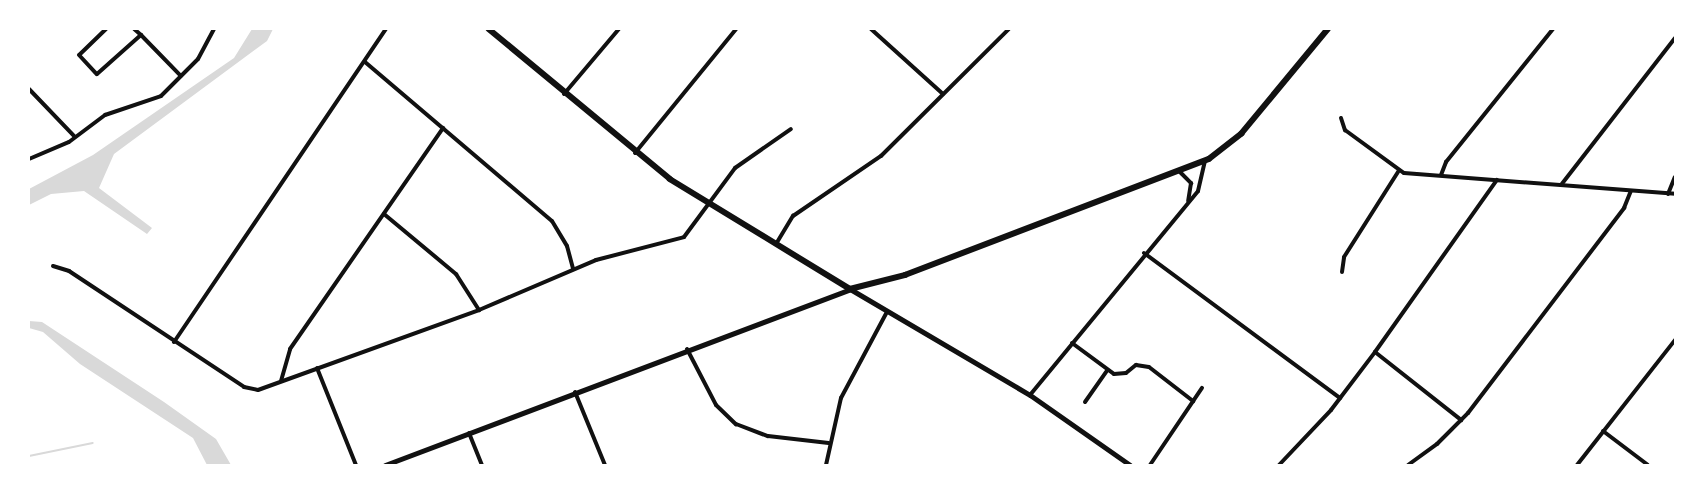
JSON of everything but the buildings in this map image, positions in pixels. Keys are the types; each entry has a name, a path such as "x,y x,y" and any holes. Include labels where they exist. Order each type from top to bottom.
{"main road":[{"path":"489,29 635,152 709,205 850,289 905,275 1205,161 1241,134 1328,29"}],"street":[{"path":"106,29 79,55 97,74 141,35"},
{"path":"134,29 181,76"},
{"path":"29,159 76,137 105,115 153,100 181,76 200,56 214,29"},
{"path":"174,342 386,29"},
{"path":"564,94 619,29"},
{"path":"635,152 736,29"},
{"path":"871,29 942,94"},
{"path":"775,244 793,216 881,156 1009,29"},
{"path":"1441,175 1446,162 1553,29"},
{"path":"1561,184 1675,38"},
{"path":"364,62 552,221 562,233 573,269"},
{"path":"29,89 76,137"},
{"path":"1341,118 1345,130 1398,172 1675,194"},
{"path":"281,381 290,349 443,128"},
{"path":"52,266 69,271 248,389 281,381 479,310 573,269 684,237 735,168 791,128"},
{"path":"1030,395 1144,253 1198,191 1205,161"},
{"path":"1180,172 1191,183 1187,203"},
{"path":"1342,272 1344,257 1398,172"},
{"path":"1668,194 1675,177"},
{"path":"1279,465 1340,398 1375,352 1497,180"},
{"path":"1408,465 1461,420 1624,208 1630,191"},
{"path":"384,214 456,274 479,310"},
{"path":"1144,253 1340,398"},
{"path":"385,465 688,348 850,289 1030,395 1130,465"},
{"path":"826,465 829,443 848,381 887,312"},
{"path":"1577,465 1675,340"},
{"path":"1072,343 1107,370 1121,375 1144,364 1193,401"},
{"path":"1670,347 1675,351"},
{"path":"688,348 716,405 736,424 768,436 829,443"},
{"path":"1375,352 1461,420"},
{"path":"318,368 356,465"},
{"path":"1086,402 1107,370"},
{"path":"1150,465 1202,388"},
{"path":"575,392 605,465"},
{"path":"1602,431 1648,465"},
{"path":"469,433 482,465"}],"shaded area":[{"path":"252,29 273,29 267,41 114,154 99,188 152,228 147,234 84,191 51,194 29,205 29,189 93,155 234,58"},
{"path":"29,321 42,322 164,402 216,439 231,465 207,465 193,438 80,364 43,332 29,328"}],"waterway":[{"path":"29,456 93,443"}]}
